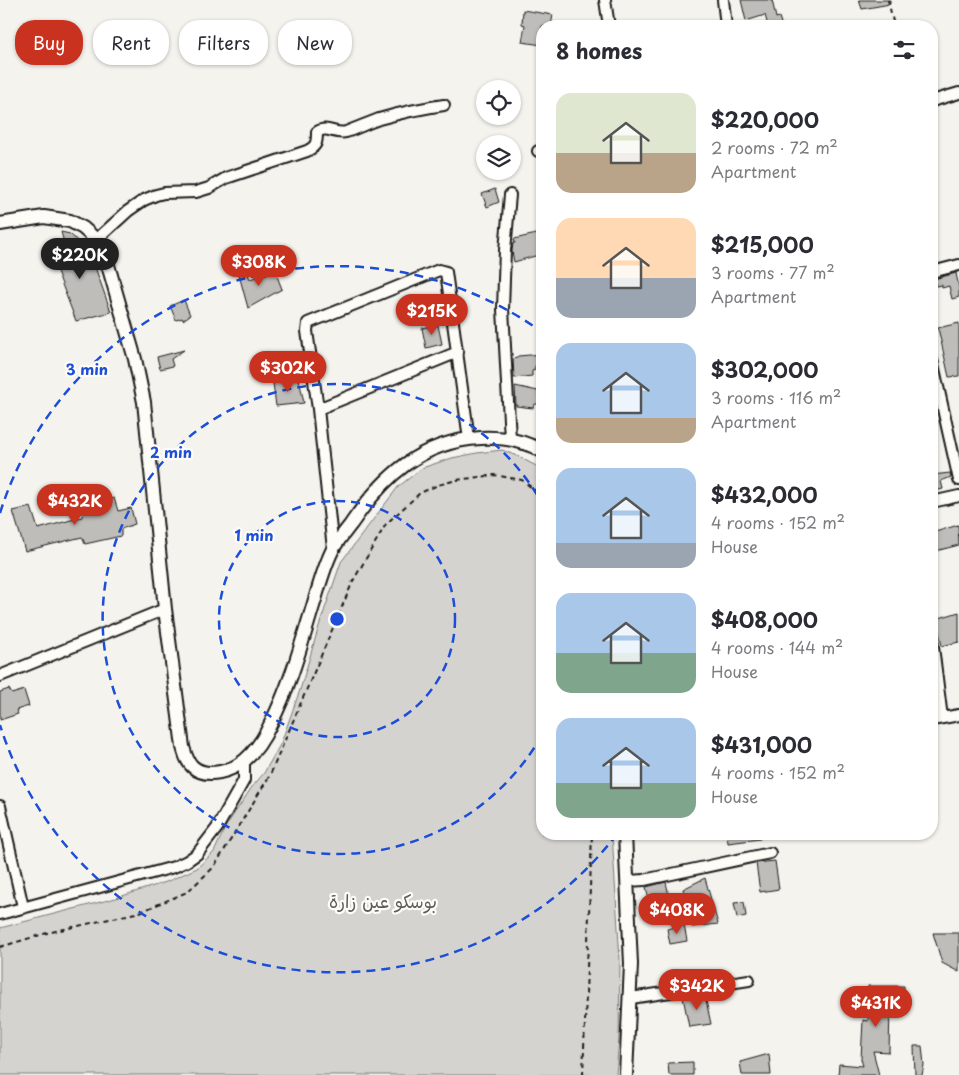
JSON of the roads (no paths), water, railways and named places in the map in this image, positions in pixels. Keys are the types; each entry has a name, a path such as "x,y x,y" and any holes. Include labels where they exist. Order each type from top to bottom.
{"main road":[{"path":"0,224 44,217 70,220 83,228 95,241 108,265 135,359 144,402 165,609 180,726 186,758 194,768 208,772 225,771 244,761 263,738 282,701 322,577 333,549 369,500 398,470 418,456 454,440 495,437 527,443 536,448"},
{"path":"625,840 631,998 626,1075"}],"street":[{"path":"605,0 607,20"},
{"path":"723,0 724,20"},
{"path":"938,99 959,94"},
{"path":"95,241 128,211 144,200 164,193 192,192 209,188 226,178 307,151 317,144 318,132 322,129 340,133 345,132 398,114 444,104"},
{"path":"510,196 505,250 503,309 510,439"},
{"path":"938,270 959,264"},
{"path":"333,549 308,323 439,270 446,272 468,438"},
{"path":"318,409 458,352"},
{"path":"938,387 959,480"},
{"path":"938,501 959,496"},
{"path":"0,676 165,609"},
{"path":"938,719 959,715"},
{"path":"0,914 174,867 187,861 197,854 218,828 244,780 244,761"},
{"path":"0,806 23,907"},
{"path":"628,881 644,880 770,854"},
{"path":"631,998 749,980"}],"park label":[{"name":"بوسكو عين زارة","path":"383,902"}]}
